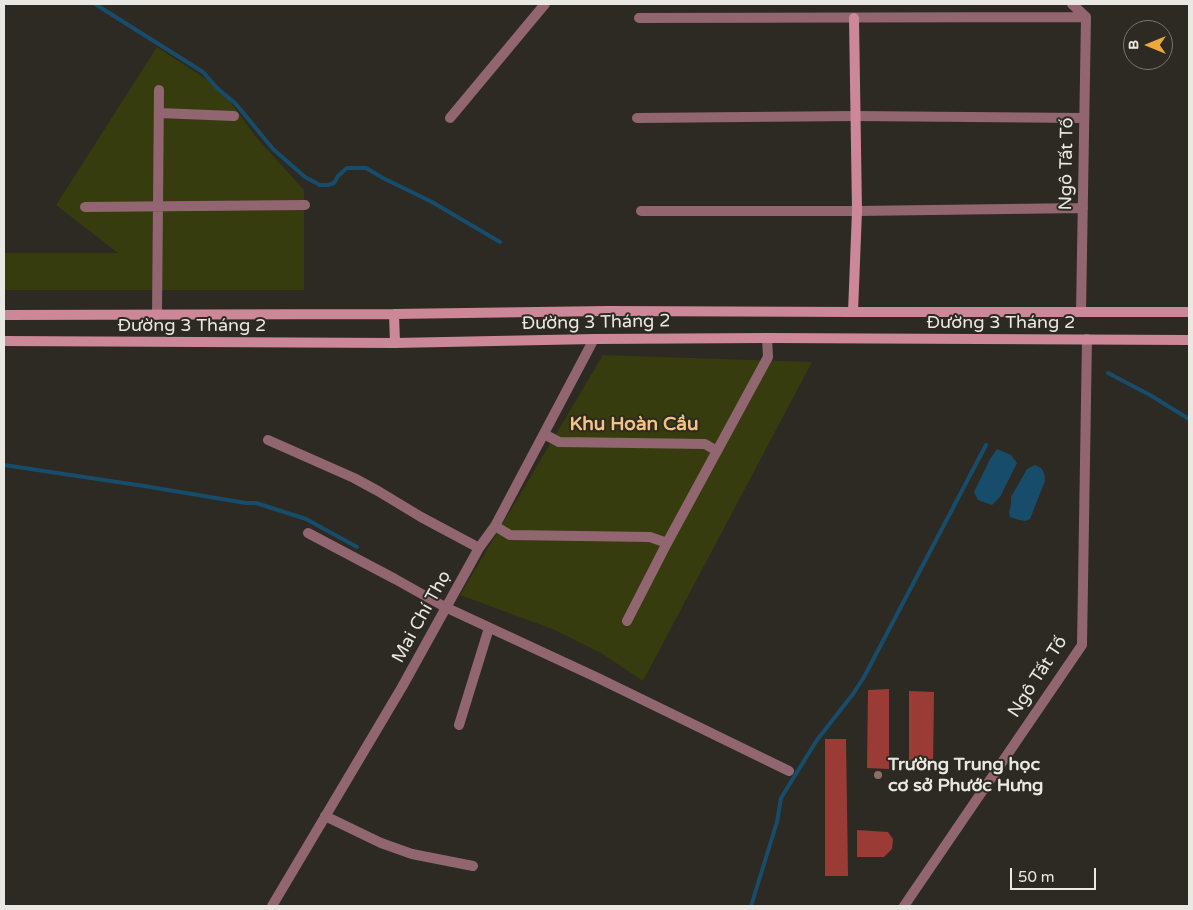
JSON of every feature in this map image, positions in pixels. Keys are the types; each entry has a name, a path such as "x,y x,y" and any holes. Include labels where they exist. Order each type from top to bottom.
{"main road":[{"path":"853,312 857,211 854,18"},
{"name":"Đường 3 Tháng 2","path":"4,315 394,314 608,311 1189,312"},
{"path":"394,314 395,343"},
{"name":"Đường 3 Tháng 2","path":"4,341 395,343 767,338 1189,340"}],"street":[{"path":"450,118 545,4"},
{"path":"1072,4 1086,16"},
{"path":"638,18 1086,16"},
{"name":"Ngô Tất Tố","path":"1080,312 1086,16"},
{"path":"157,315 159,90"},
{"path":"159,113 234,116"},
{"path":"637,118 855,116 1084,118"},
{"path":"85,208 305,205"},
{"path":"641,211 1083,208"},
{"path":"628,620 768,357 767,338"},
{"name":"Mai Chí Thọ","path":"272,906 402,687 479,548 495,526 594,339"},
{"name":"Ngô Tất Tố","path":"904,906 1082,645 1087,339"},
{"path":"544,434 559,442 705,444 717,451"},
{"path":"268,440 354,478 479,548"},
{"path":"495,526 510,535 650,537 667,544"},
{"path":"308,533 445,607 598,678 789,771"},
{"path":"459,725 489,628"},
{"path":"325,816 381,844 412,854 473,866"}],"green space":[{"path":"157,47 221,89 256,137 304,190 304,290 4,290 4,253 118,253 56,205"},
{"path":"603,355 812,362 643,681 601,653 555,630 460,595"}],"water":[{"path":"997,449 1011,455 1017,463 1000,497 992,505 978,500 974,492"},
{"path":"1035,465 1043,471 1045,481 1030,519 1026,521 1010,517 1011,497 1027,469"}],"building":[{"path":"889,689 889,769 867,768 868,690"},
{"path":"909,691 934,692 933,768 909,767"},
{"path":"825,739 846,739 848,876 825,876"},
{"path":"857,830 888,832 893,839 892,849 884,857 857,857"}],"waterway":[{"path":"95,4 203,72 218,89 235,103 273,149 305,177 320,185 328,185 334,183 338,176 347,168 366,168 432,202 500,242"},
{"path":"1108,373 1150,395 1189,419"},
{"path":"751,906 777,822 781,798 817,740 864,677 986,445"},
{"path":"4,465 256,503 306,519 357,547"}],"place":[{"name":"Trường Trung học cơ sở Phước Hưng","path":"878,775"}],"district":[{"name":"Khu Hoàn Cầu","path":"634,425"}]}
